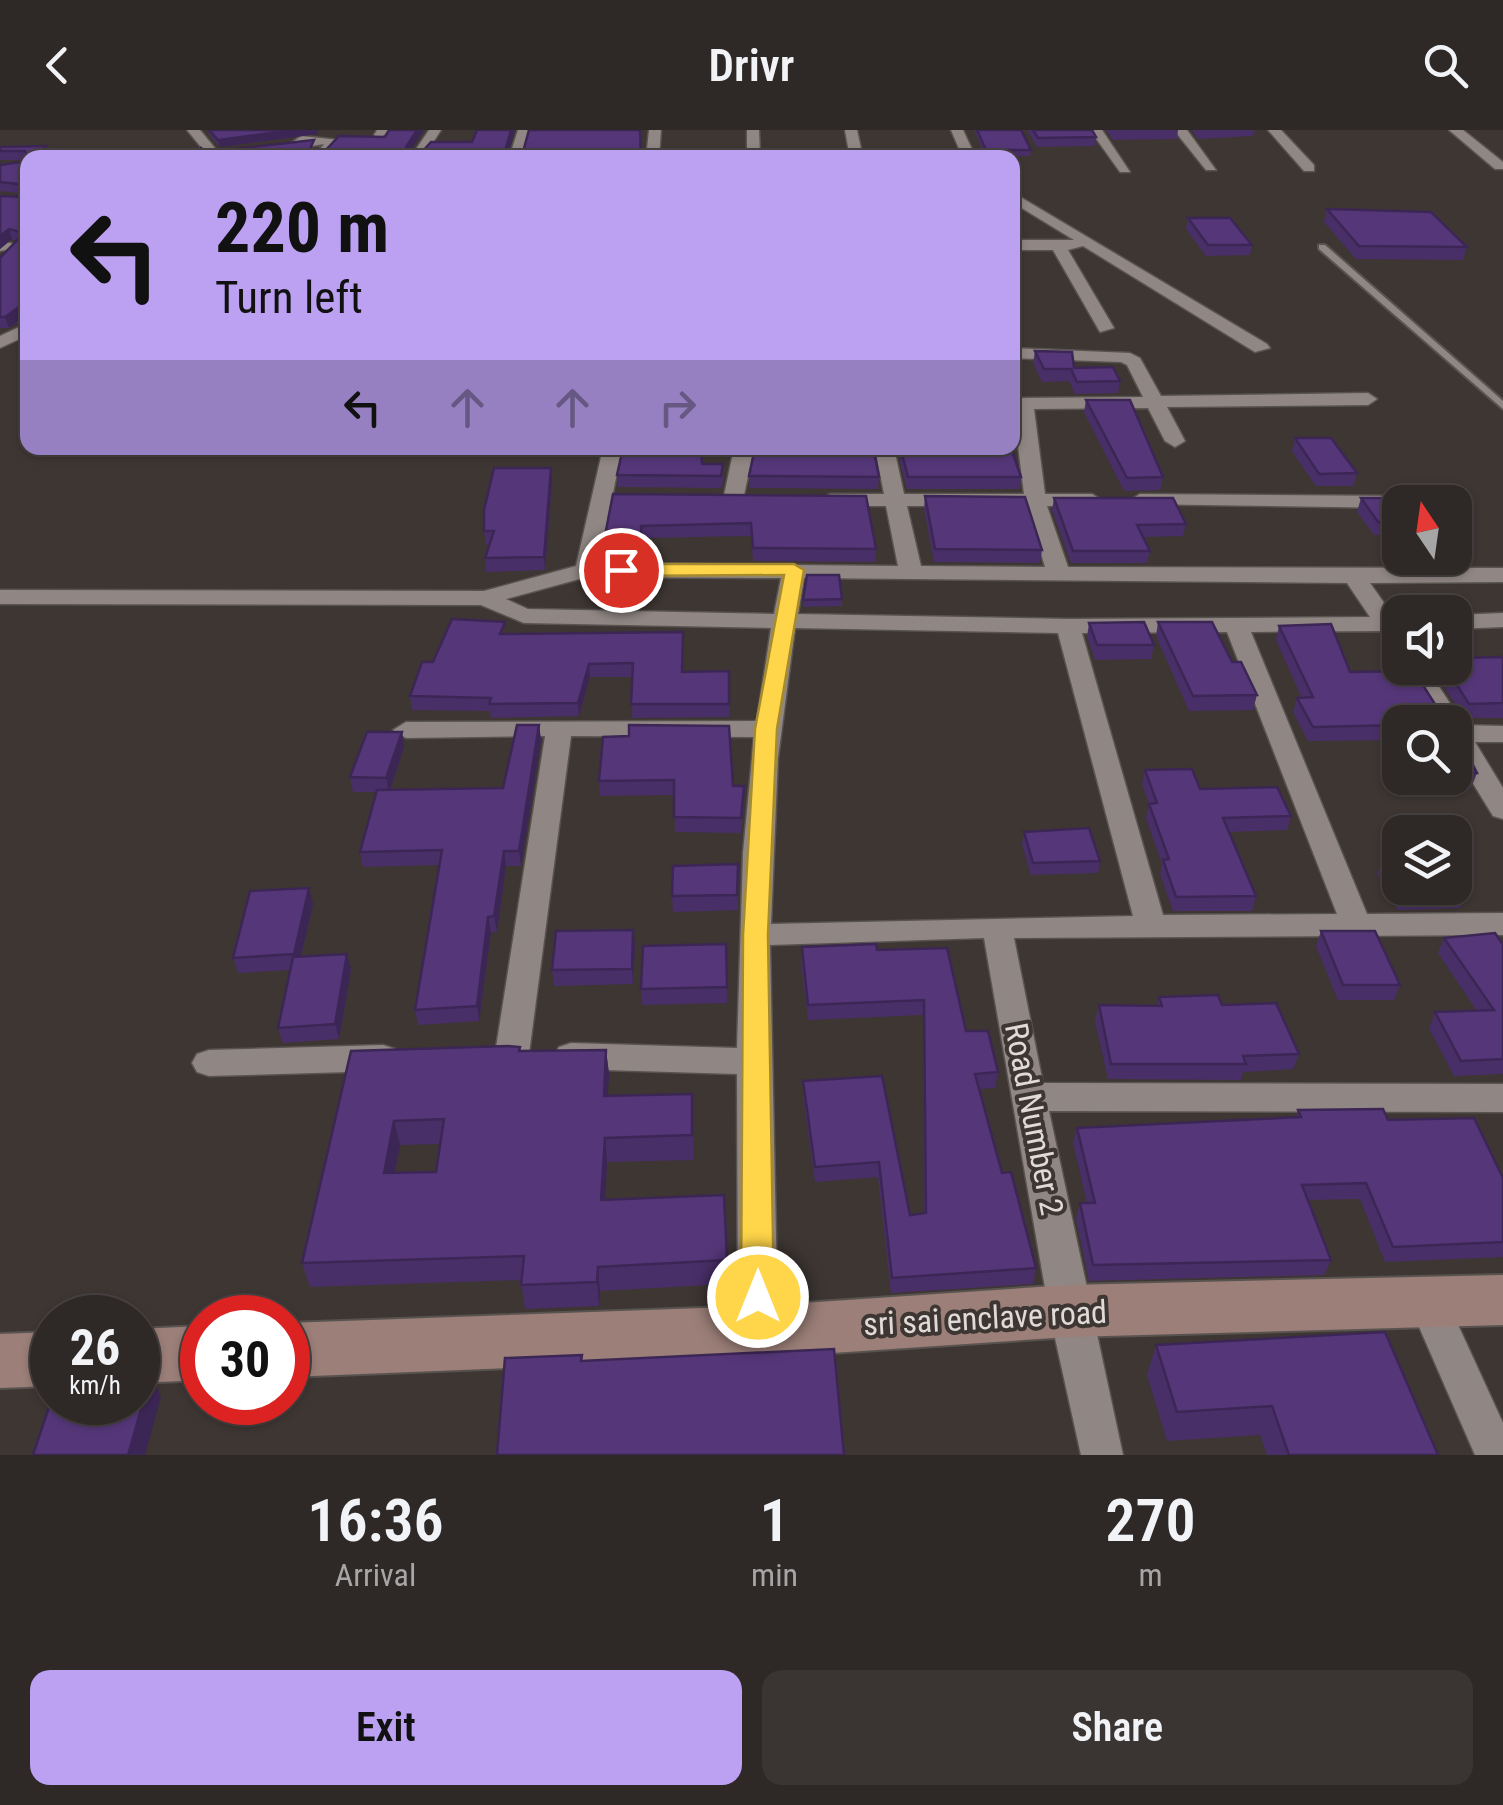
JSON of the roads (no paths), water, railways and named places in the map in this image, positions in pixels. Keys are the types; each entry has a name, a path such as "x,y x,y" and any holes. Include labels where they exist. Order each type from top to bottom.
{"street":[{"path":"193,130 215,150"},
{"path":"1096,130 1125,169"},
{"path":"1180,130 1211,167"},
{"path":"1274,130 1309,168"},
{"path":"1455,130 1500,166"},
{"path":"270,150 294,148 301,140 334,140 326,150"},
{"path":"1020,201 1260,348"},
{"path":"1058,245 1106,328"},
{"path":"1020,246 1090,245"},
{"path":"0,246 16,246 0,263"},
{"path":"1020,353 1124,357 1134,362 1174,441"},
{"path":"1020,404 1368,400"},
{"path":"1020,416 1034,500 1060,576"},
{"path":"586,570 613,497 612,455"},
{"path":"733,500 743,455"},
{"path":"885,455 910,573"},
{"path":"804,500 1382,502"},
{"path":"0,597 485,598 586,570 1060,576 1503,575"},
{"path":"758,1332 756,935 766,729 794,570"},
{"path":"1354,576 1382,612"},
{"path":"485,598 524,616 1382,630"},
{"path":"1472,621 1503,620"},
{"path":"1236,625 1357,926"},
{"path":"1068,626 1152,929"},
{"path":"512,1054 559,728"},
{"path":"406,730 766,729"},
{"path":"1472,731 1503,734"},
{"path":"1472,759 1503,810"},
{"path":"756,935 998,927 1503,924"},
{"name":"Road Number 2","path":"998,927 1069,1311 1102,1455"},
{"path":"474,1055 756,1062"},
{"path":"210,1063 418,1056"},
{"path":"1030,1098 1503,1098"},
{"name":"sri sai enclave road","path":"310,1349 758,1332 1069,1311 1503,1300"},
{"path":"1428,1304 1496,1455"},
{"path":"0,1361 30,1360"}],"lane":[{"path":"1322,247 1503,406"}]}
